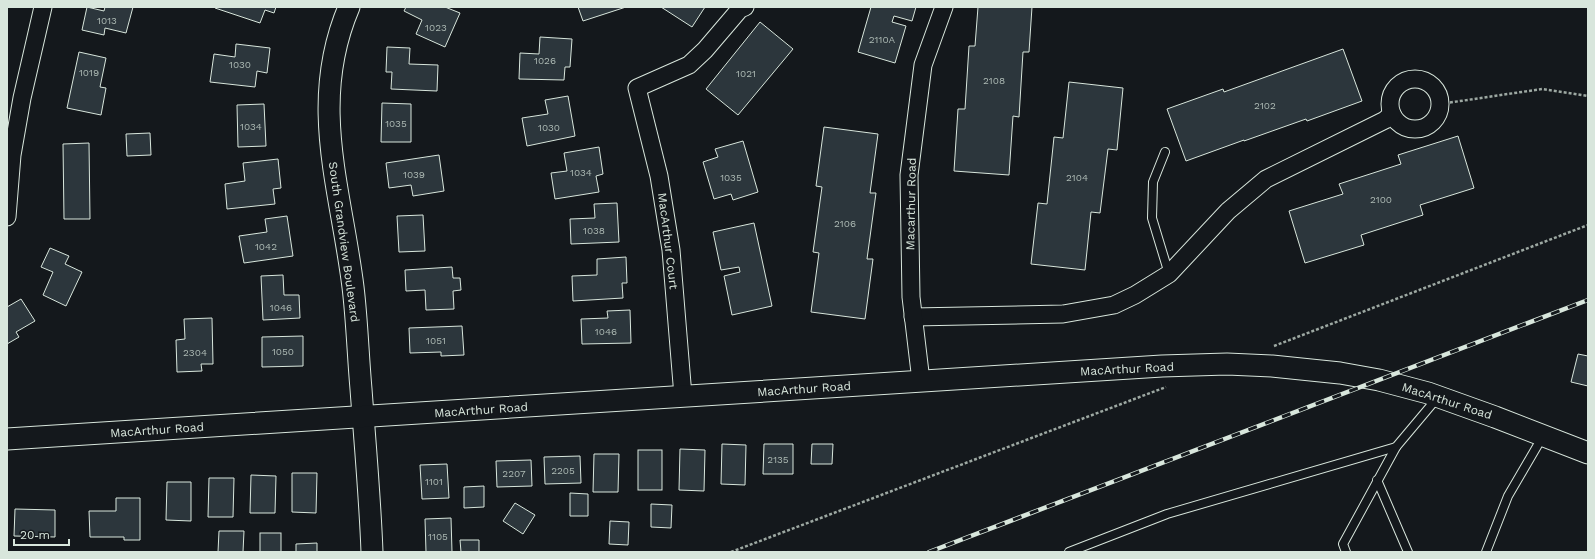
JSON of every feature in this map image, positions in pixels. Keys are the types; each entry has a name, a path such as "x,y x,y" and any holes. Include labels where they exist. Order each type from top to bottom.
{"street":[{"path":"7,217 13,148 22,98 43,7"},
{"name":"South Grandview Boulevard","path":"350,7 343,21 335,49 330,79 329,136 353,286 372,552"},
{"name":"MacArthur Court","path":"683,396 671,250 659,176 637,88 689,65 705,50 740,9 745,7"},
{"name":"Macarthur Road","path":"921,381 911,297 909,175 923,65 944,7"},
{"path":"1414,79 1422,80 1436,89 1440,104 1439,113 1434,120 1428,125 1420,128 1404,126 1397,121 1392,114 1390,106 1394,90 1399,84 1406,80 1414,79"},
{"path":"913,317 1063,314 1114,305 1169,274 1228,211 1266,179 1385,120 1392,114"},
{"name":"MacArthur Road","path":"7,439 921,381 1227,364 1272,366 1340,373 1379,380 1439,397 1588,453"}],"lane":[{"path":"1165,152 1154,182 1152,218 1169,274"},
{"path":"1346,552 1343,544 1396,447 1439,397"},
{"path":"1486,552 1508,496 1543,436"},
{"path":"1070,552 1167,514 1396,447"},
{"path":"1377,480 1408,552"}],"path":[{"path":"1440,104 1542,89 1588,96"},
{"path":"1280,343 1588,225"},
{"path":"731,552 1170,385"}],"building":[{"path":"87,7 104,11 105,7 133,7 126,33 105,28 104,35 82,30"},
{"path":"276,7 274,13 265,10 260,23 215,8"},
{"path":"406,7 445,7 460,13 445,47 416,34 422,20 404,11"},
{"path":"578,7 626,7 583,21"},
{"path":"661,7 705,7 692,27"},
{"path":"871,7 916,7 912,21 894,16 892,22 906,26 895,63 858,52"},
{"path":"978,7 1032,7 1029,52 1023,52 1019,117 1013,116 1009,175 954,171 958,109 965,109 969,46 975,46"},
{"path":"760,22 793,49 738,115 706,89"},
{"path":"540,37 572,39 570,67 565,67 564,80 519,79 520,53 539,54"},
{"path":"236,44 270,48 267,73 257,71 255,87 210,82 214,54 235,57"},
{"path":"387,47 410,48 409,64 438,65 437,91 391,89 392,72 386,72"},
{"path":"1343,49 1362,101 1186,161 1167,109 1223,89 1224,92"},
{"path":"79,52 106,58 100,87 106,88 101,115 67,108"},
{"path":"1069,82 1123,88 1117,150 1108,149 1100,213 1091,212 1085,270 1031,264 1038,203 1047,204 1054,137 1063,138"},
{"path":"568,96 575,136 527,146 522,118 548,114 545,100"},
{"path":"382,103 411,104 411,142 381,142"},
{"path":"264,104 266,146 238,147 237,105"},
{"path":"824,127 878,134 870,193 876,193 867,259 873,259 865,319 811,312 819,253 813,252 822,187 816,186"},
{"path":"150,133 151,155 127,156 126,134"},
{"path":"1458,136 1474,188 1420,205 1423,215 1361,235 1364,245 1305,263 1289,211 1343,194 1339,184 1401,164 1398,155"},
{"path":"743,141 758,192 733,200 731,194 714,199 703,162 718,157 715,149"},
{"path":"89,143 90,219 64,219 63,144"},
{"path":"599,147 603,174 596,176 599,192 555,199 551,173 567,171 564,153"},
{"path":"439,155 444,191 413,196 411,185 389,188 386,163"},
{"path":"278,159 281,188 273,189 275,204 227,209 225,184 245,181 243,163"},
{"path":"617,203 619,242 571,244 570,219 595,218 594,204"},
{"path":"423,215 425,251 399,252 397,216"},
{"path":"287,216 293,256 244,263 239,236 267,232 265,219"},
{"path":"754,223 772,306 732,315 724,276 740,272 739,267 721,270 713,232"},
{"path":"50,248 69,256 65,264 82,272 66,306 43,295 53,272 41,267"},
{"path":"626,257 627,283 622,283 623,298 573,301 572,276 597,275 597,259"},
{"path":"452,267 453,278 460,278 461,290 453,291 454,309 426,310 425,290 406,291 405,270"},
{"path":"283,275 284,295 299,295 300,318 263,320 261,276"},
{"path":"21,299 35,321 16,332 19,337 7,344 7,307"},
{"path":"630,310 631,343 582,344 581,319 608,318 607,311"},
{"path":"212,318 213,364 201,364 202,371 177,372 176,340 185,339 184,319"},
{"path":"462,326 464,355 441,356 441,352 410,353 409,328"},
{"path":"303,336 303,366 262,367 262,337"},
{"path":"1578,354 1588,356 1588,386 1571,382"},
{"path":"722,444 746,445 745,485 721,484"},
{"path":"764,444 793,444 793,474 763,474"},
{"path":"812,444 833,444 832,464 811,464"},
{"path":"680,449 705,450 704,491 679,490"},
{"path":"638,450 662,450 662,490 638,490"},
{"path":"594,454 619,454 618,492 593,492"},
{"path":"580,456 581,483 545,484 544,457"},
{"path":"531,460 532,486 497,487 496,461"},
{"path":"447,464 449,498 422,499 420,465"},
{"path":"292,473 317,473 316,513 292,512"},
{"path":"251,475 276,476 275,513 250,513"},
{"path":"209,478 234,478 233,517 208,517"},
{"path":"167,482 191,482 191,521 166,520"},
{"path":"484,486 484,507 464,508 464,487"},
{"path":"570,493 588,494 588,516 570,516"},
{"path":"116,498 140,498 140,540 124,540 124,537 90,537 89,511 116,511"},
{"path":"515,503 535,515 523,534 503,521"},
{"path":"651,504 672,505 671,528 651,527"},
{"path":"15,509 55,510 55,537 14,536"},
{"path":"451,518 452,552 426,552 425,519"},
{"path":"610,521 629,522 628,545 609,544"},
{"path":"219,531 244,531 243,552 218,552"},
{"path":"260,533 281,533 281,552 260,552"},
{"path":"460,540 479,540 479,552 461,552"},
{"path":"317,543 317,552 296,552 296,544"}],"railway":[{"path":"929,552 1588,300"}]}
